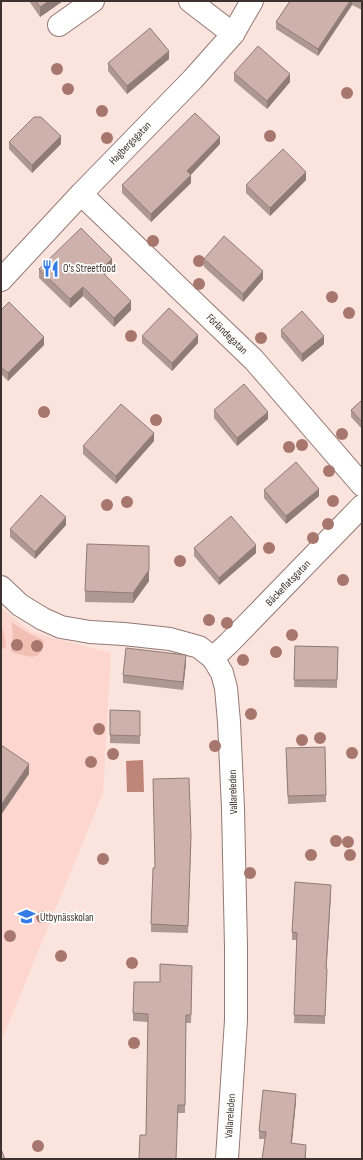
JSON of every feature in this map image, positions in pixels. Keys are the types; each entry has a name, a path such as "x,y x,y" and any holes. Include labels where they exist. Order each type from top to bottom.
{"street":[{"path":"59,25 93,1"},
{"path":"190,1 233,34"},
{"name":"Hagbergsgatan","path":"1,280 81,194 193,79 233,34 252,1"},
{"name":"Förländegatan","path":"81,194 254,360 362,485"},
{"name":"Bäckeflatsgatan","path":"213,658 362,506"},
{"name":"Vallareleden","path":"1,587 20,605 61,627 90,632 170,639 199,647 213,658 222,673 226,688 234,808 236,947 236,1020 227,1159"}],"shaded area":[{"name":"Utbynässkolan","path":"1,608 31,632 111,653 103,793 1,1042"},
{"path":"1,622 6,648 1,649"},
{"path":"11,622 43,640 44,642 42,649 39,654 32,657 11,652 13,632"},
{"path":"143,760 144,792 127,792 126,761"}],"building":[{"path":"36,1 49,1 40,7"},
{"path":"290,1 350,1 318,49 276,22"},
{"path":"150,28 169,51 127,86 108,63"},
{"path":"258,46 290,74 267,101 234,73"},
{"path":"195,113 220,137 187,171 191,175 151,214 122,185"},
{"path":"34,117 41,117 61,136 32,165 9,142"},
{"path":"283,149 306,172 270,208 246,185"},
{"path":"81,228 112,259 100,270 131,301 114,318 83,287 70,299 39,269"},
{"path":"224,236 263,271 243,294 204,259"},
{"path":"9,302 44,337 8,373 1,367 1,310"},
{"path":"169,308 198,335 172,363 142,336"},
{"path":"302,311 324,336 302,354 281,330"},
{"path":"244,384 268,412 237,438 214,410"},
{"path":"362,400 362,422 351,410"},
{"path":"121,404 154,433 116,476 83,446"},
{"path":"296,462 319,489 286,516 264,490"},
{"path":"41,495 66,517 35,552 10,529"},
{"path":"231,516 256,545 219,578 194,548"},
{"path":"87,544 149,546 149,570 133,593 85,591"},
{"path":"295,646 338,647 337,680 294,680"},
{"path":"126,648 186,655 183,682 123,675"},
{"path":"110,710 140,711 140,736 110,735"},
{"path":"1,745 29,764 1,805"},
{"path":"325,747 326,795 288,796 286,748"},
{"path":"189,778 191,836 188,926 151,924 153,868 155,868 153,779"},
{"path":"295,882 331,885 325,1016 294,1015 297,933 292,932"},
{"path":"160,964 192,966 191,1015 186,1015 185,1105 178,1105 176,1159 139,1159 140,1135 146,1135 148,1014 133,1013 134,982 160,982"},
{"path":"263,1090 296,1094 291,1143 306,1145 305,1159 262,1159 266,1132 259,1131"},
{"path":"1,1149 5,1159 1,1159"}],"place":[{"name":"O's Streetfood","path":"50,268"},
{"name":"Utbynässkolan","path":"27,917"}]}
